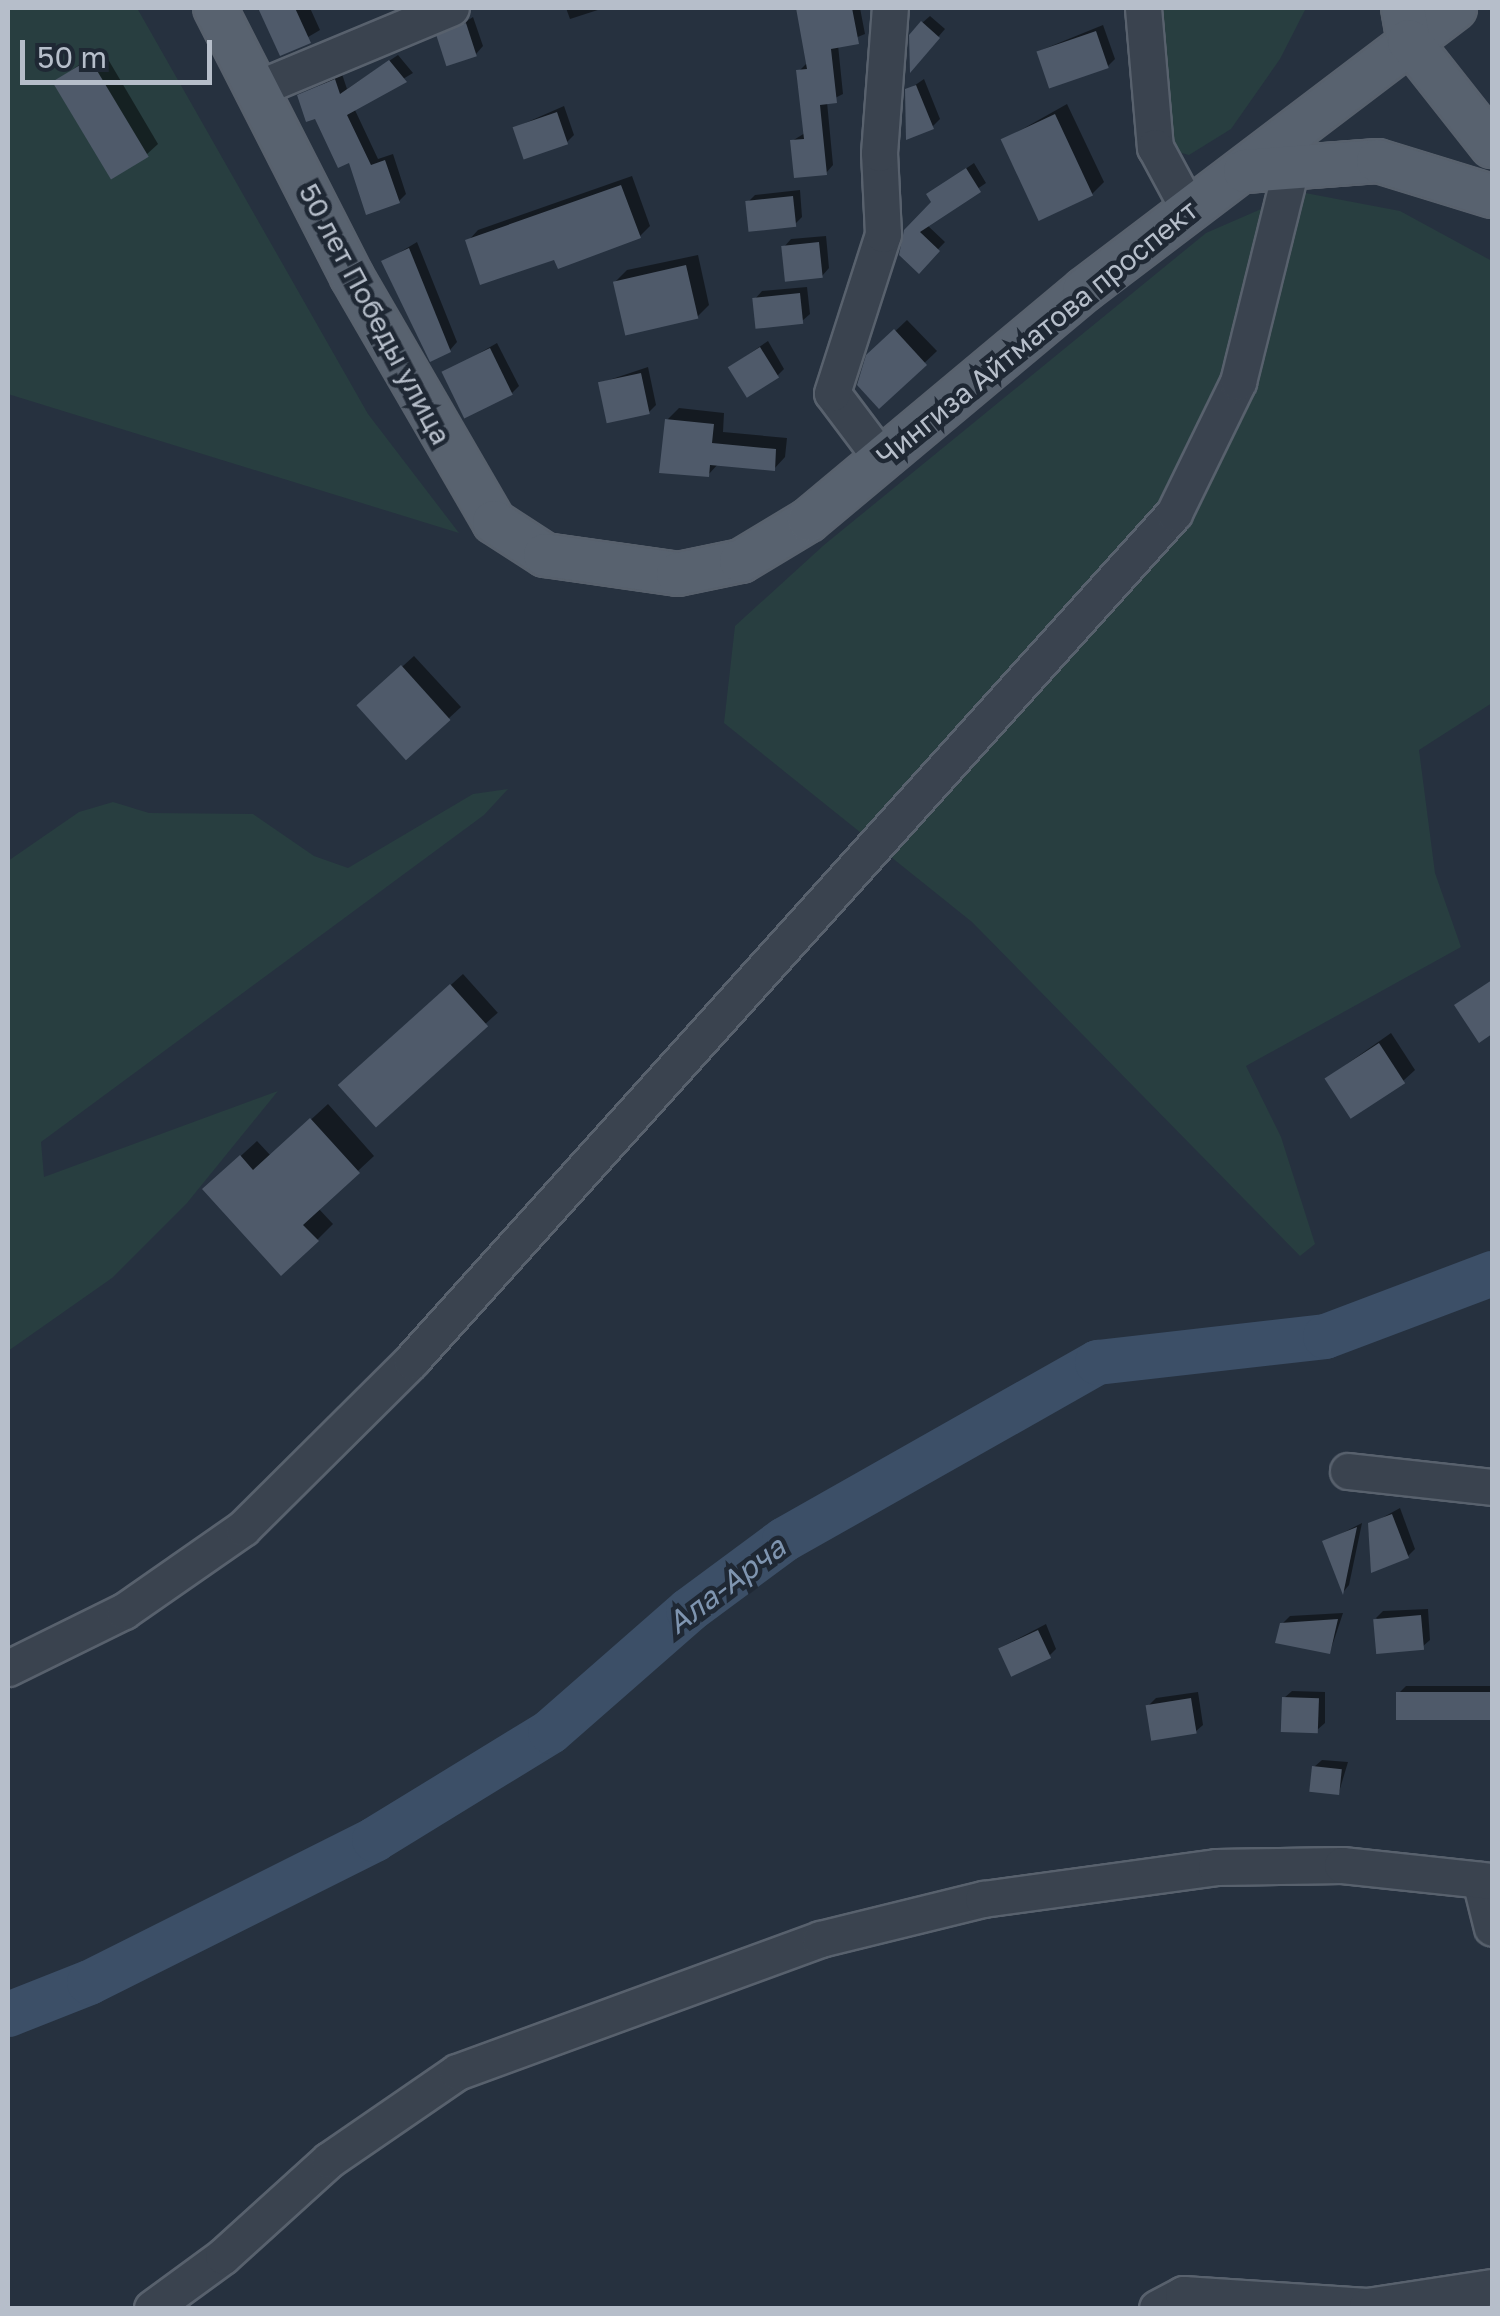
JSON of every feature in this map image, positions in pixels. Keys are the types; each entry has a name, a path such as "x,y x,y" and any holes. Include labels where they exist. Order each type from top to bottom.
{"main road":[{"name":"50 лет Победы улица","path":"215,8 474,496 517,543 588,566"},
{"name":"Чингиза Айтматова проспект","path":"588,566 678,574 741,561 809,520 1189,210 1244,171 1406,24 1455,8"},
{"path":"1406,24 1492,146"},
{"path":"1244,171 1292,164 1378,161 1492,196"}],"street":[{"path":"256,89 452,8"},
{"path":"881,458 832,393 884,234 879,153 890,8"},
{"path":"1143,8 1155,147 1189,210"},
{"path":"8,1668 124,1611 187,1572 257,1514 411,1361 1174,513 1238,382 1292,164"},
{"path":"1348,1471 1492,1488"},
{"path":"152,2308 330,2160 457,2072 820,1940 983,1899 1216,1867 1342,1865 1486,1880 1492,1928"},
{"path":"1157,2308 1183,2294 1366,2306 1492,2287"}],"green space":[{"path":"8,8 137,8 368,414 459,533 8,394"},
{"path":"1156,8 1306,8 1280,59 1231,129 1189,155 1170,150"},
{"path":"1300,192 1400,211 1492,261 1492,703 1419,750 1435,873 1461,947 1246,1066 1281,1137 1315,1244 1300,1256 972,922 724,723 735,626 824,545 1206,233"},
{"path":"508,789 484,815 41,1142 44,1177 278,1091 187,1203 112,1278 8,1351 8,861 79,812 113,802 149,813 253,814 314,856 348,868 473,794"}],"building":[{"path":"258,8 295,8 311,43 280,56"},
{"path":"796,8 852,8 859,44 831,49 837,103 820,105 827,175 794,178 790,140 804,139 796,70 807,69"},
{"path":"921,21 940,38 910,73 909,35"},
{"path":"466,23 477,56 446,66 436,33"},
{"path":"1096,31 1109,68 1049,88 1036,52"},
{"path":"90,59 149,157 111,179 52,82"},
{"path":"389,60 407,82 347,115 371,165 385,160 400,203 366,215 349,163 338,168 315,119 306,122 297,95 335,79 340,94"},
{"path":"916,85 934,129 906,140 905,89"},
{"path":"557,112 568,144 524,159 513,127"},
{"path":"1055,114 1093,196 1039,221 1001,139"},
{"path":"966,168 981,192 920,232 940,251 919,274 899,255 904,230 931,202 926,194"},
{"path":"621,185 641,238 558,269 554,260 480,285 465,240"},
{"path":"793,196 796,227 749,232 745,201"},
{"path":"819,242 823,278 785,282 781,246"},
{"path":"409,248 451,352 430,362 381,261"},
{"path":"686,265 698,319 625,335 613,282"},
{"path":"800,293 803,324 756,329 752,298"},
{"path":"894,329 927,365 879,409 857,385 866,355"},
{"path":"760,347 779,378 747,398 728,367"},
{"path":"490,348 513,395 464,418 441,372"},
{"path":"641,373 650,414 607,423 598,382"},
{"path":"665,419 714,424 712,443 776,449 775,471 710,465 709,477 659,473"},
{"path":"401,665 451,720 406,760 356,705"},
{"path":"1492,980 1492,1034 1479,1043 1454,1005"},
{"path":"450,984 488,1026 376,1127 338,1085"},
{"path":"1379,1043 1405,1083 1351,1119 1324,1078"},
{"path":"310,1118 360,1173 303,1225 319,1241 281,1276 202,1189 240,1155 253,1170"},
{"path":"1392,1514 1409,1558 1371,1573 1368,1523"},
{"path":"1357,1527 1343,1595 1322,1541"},
{"path":"1421,1615 1424,1650 1376,1654 1373,1619"},
{"path":"1338,1619 1330,1654 1275,1643 1280,1623"},
{"path":"1038,1630 1051,1658 1011,1677 998,1649"},
{"path":"1396,1692 1492,1692 1492,1720 1396,1720"},
{"path":"1282,1697 1319,1698 1318,1733 1281,1732"},
{"path":"1191,1698 1197,1734 1151,1741 1146,1705"},
{"path":"1312,1766 1342,1769 1339,1795 1309,1792"}],"waterway":[{"name":"Ала-Арча","path":"8,2014 89,1982 374,1839 550,1731 688,1610 784,1539 1097,1362 1325,1336 1492,1273"}]}
